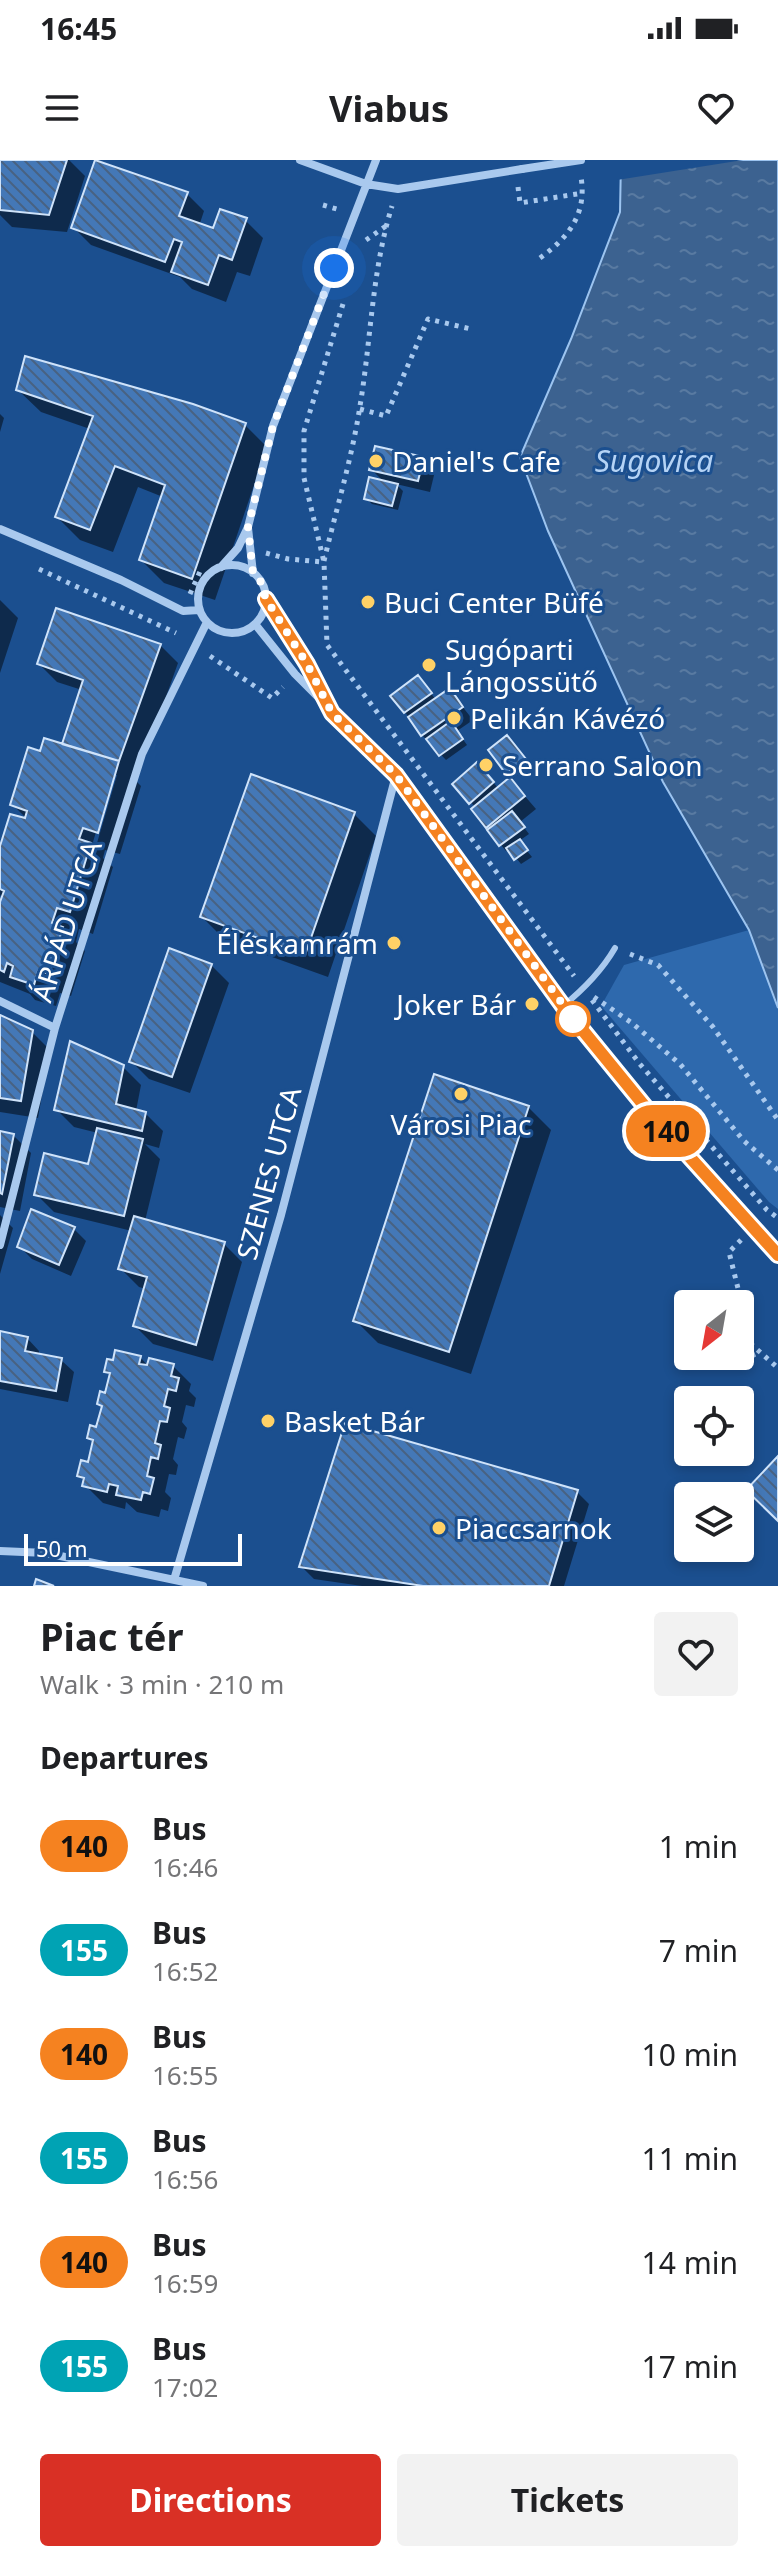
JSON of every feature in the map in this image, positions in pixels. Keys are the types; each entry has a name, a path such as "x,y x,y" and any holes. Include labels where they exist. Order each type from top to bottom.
{"street":[{"path":"300,160 366,184 398,189 581,160"},
{"path":"221,567 238,548 248,527 273,426 376,160"},
{"path":"248,527 253,573 332,713"},
{"path":"0,529 121,580 183,611 199,610"},
{"path":"253,573 232,565 210,573 198,597 199,610 217,630 230,633 244,631 261,617 266,599"},
{"name":"ÁRPÁD UTCA","path":"0,1245 55,1028 142,754 207,622"},
{"path":"255,624 295,674 396,775 563,1006 651,1114 778,1255"},
{"name":"SZENES UTCA","path":"174,1580 281,1215 396,775"},
{"path":"0,1001 55,1028"},
{"path":"0,1551 46,1553 203,1586"}],"lane":[{"path":"563,1006 604,967 615,948"}],"path":[{"path":"540,258 562,242 578,217 583,193 581,175"},
{"path":"520,203 583,193"},
{"path":"324,562 360,409 386,226 362,243"},
{"path":"344,301 304,431 304,478 324,562 327,645 639,1063 767,1210 778,1215"},
{"path":"360,409 386,416 428,319 471,329"},
{"path":"27,563 176,633 272,698"},
{"path":"176,633 183,611"},
{"path":"615,948 658,965 713,1027 778,1120"},
{"path":"584,989 632,1023 680,1064 744,1141 778,1170"},
{"path":"767,1210 729,1252 752,1345 778,1368"},
{"path":"754,1355 760,1352"}],"shaded area":[{"path":"749,930 778,1008 778,1209 601,1006 624,965"}],"water":[{"name":"Sugovica","path":"621,160 778,160 778,1008 749,930 663,782 548,531 520,457 571,339 620,212"}],"pier":[{"path":"617,160 743,160 617,180"}],"building":[{"path":"0,160 67,160 49,215 0,210"},
{"path":"95,160 188,192 179,216 213,228 220,209 247,218 232,260 219,255 208,285 171,272 182,242 174,239 165,262 71,228"},
{"path":"25,356 193,404 246,423 192,579 139,560 165,485 115,466 90,530 55,517 93,416 16,390"},
{"path":"375,446 424,457 418,481 369,470"},
{"path":"369,477 398,484 392,506 364,499"},
{"path":"56,608 161,644 119,761 62,744 83,680 37,664"},
{"path":"418,675 432,693 404,713 390,696"},
{"path":"450,688 463,707 421,736 408,717"},
{"path":"451,721 463,739 439,756 426,739"},
{"path":"507,735 526,759 506,774 488,750"},
{"path":"44,738 119,761 98,833 83,828 79,839 91,843 70,912 57,908 52,923 63,927 49,974 38,971 34,985 10,977 13,966 7,963 4,972 0,970 0,902 4,891 0,889 0,846 10,814 25,818 27,811 10,805 28,747 40,751"},
{"path":"477,762 494,782 469,804 452,784"},
{"path":"251,774 355,812 305,955 200,917"},
{"path":"510,777 525,796 486,828 471,809"},
{"path":"512,811 525,827 499,846 487,830"},
{"path":"520,839 528,850 514,860 506,848"},
{"path":"169,948 212,964 172,1077 129,1062"},
{"path":"0,1015 33,1030 21,1101 0,1098"},
{"path":"70,1041 124,1065 116,1104 146,1112 142,1131 54,1110"},
{"path":"434,1074 529,1106 449,1352 353,1321"},
{"path":"97,1128 143,1139 124,1216 34,1195 44,1153 88,1164"},
{"path":"0,1131 14,1134 2,1194 0,1193"},
{"path":"31,1209 75,1227 59,1265 17,1247"},
{"path":"134,1216 225,1242 196,1345 133,1326 147,1277 118,1269"},
{"path":"0,1331 28,1337 25,1351 62,1358 56,1391 0,1381"},
{"path":"115,1350 141,1356 139,1364 147,1365 149,1358 174,1364 171,1376 179,1378 176,1391 168,1389 164,1406 170,1408 167,1422 160,1421 155,1443 161,1445 158,1459 151,1457 147,1476 154,1478 150,1494 143,1492 141,1500 116,1495 118,1486 109,1484 107,1492 82,1486 84,1478 77,1476 81,1460 88,1462 93,1440 87,1438 90,1425 96,1427 102,1406 97,1404 100,1391 105,1393 110,1373 104,1372 107,1359 113,1360"},
{"name":"Piaccsarnok","path":"345,1423 578,1490 549,1586 423,1586 299,1567"},
{"path":"778,1456 778,1521 754,1498 754,1482"},
{"path":"36,1579 54,1586 34,1586"}],"bus line":[{"name":"140","path":"266,599 307,664 332,713 396,775 563,1006 651,1114 778,1255"}],"place":[{"name":"Daniel's Cafe","path":"376,461"},
{"name":"Buci Center Büfé","path":"368,602"},
{"name":"Sugóparti Lángossütő","path":"429,665"},
{"name":"Pelikán Kávézó","path":"454,718"},
{"name":"Serrano Saloon","path":"486,765"},
{"name":"Éléskamrám","path":"394,943"},
{"name":"Joker Bár","path":"532,1004"},
{"name":"Városi Piac","path":"461,1094"},
{"name":"Basket Bár","path":"268,1421"},
{"name":"Piaccsarnok","path":"439,1528"}],"route":[{"path":"334,268 273,426 248,527 253,573 260,580 266,599 307,664 332,713 396,775 580,1028 573,1019"}]}
